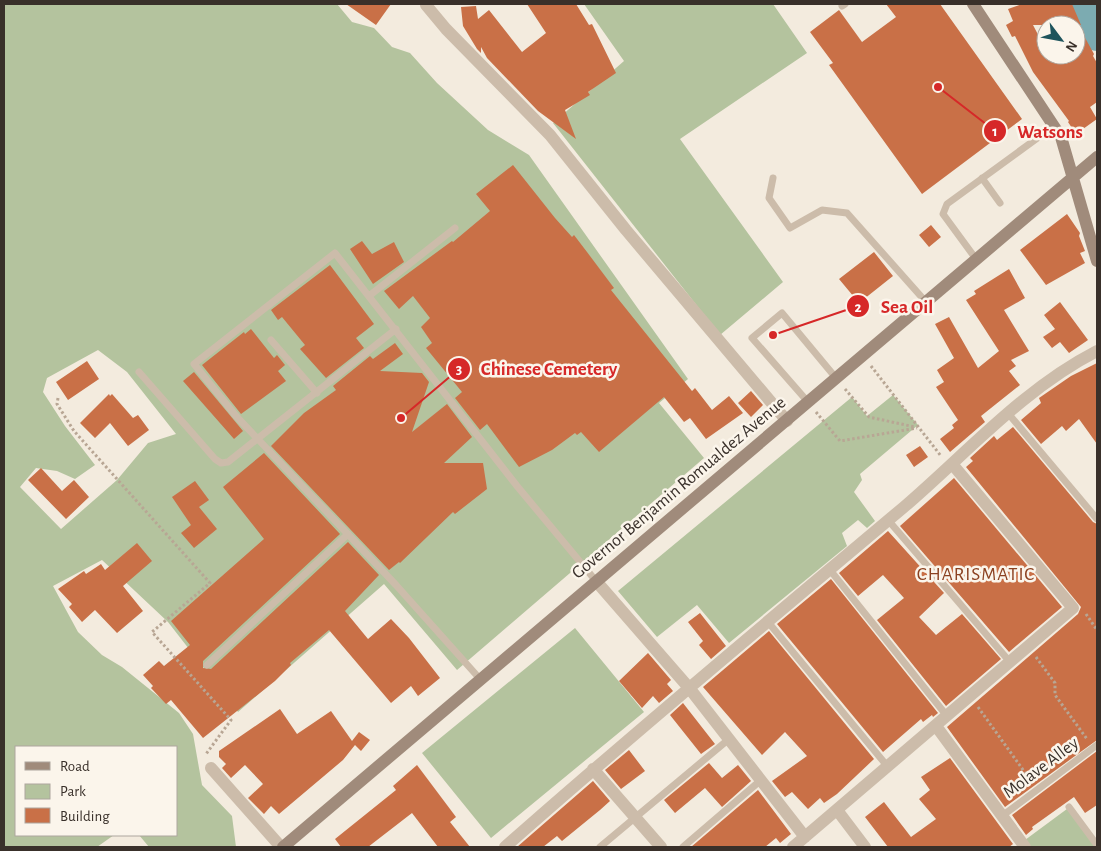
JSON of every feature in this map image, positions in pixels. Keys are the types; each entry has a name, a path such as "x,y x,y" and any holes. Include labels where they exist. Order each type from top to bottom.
{"main road":[{"path":"973,4 1061,137 1097,261"},
{"name":"Governor Benjamin Romualdez Avenue","path":"282,847 1097,157"}],"street":[{"path":"426,6 446,29 550,135 626,230 787,421"},
{"path":"505,847 593,769 952,466 1007,412 1068,368 1097,352"},
{"path":"793,847 1073,608 952,466"},
{"path":"596,581 690,689 805,837"},
{"path":"936,726 1025,847"},
{"path":"211,768 282,847"},
{"path":"593,769 661,847"},
{"path":"837,810 865,847"}],"lane":[{"path":"976,259 943,214 947,204 1054,126"},
{"path":"773,178 769,198 790,228 822,210 847,213 926,302"},
{"path":"982,178 1000,203"},
{"path":"369,296 455,228"},
{"path":"480,679 258,438 194,364 335,253 517,486 596,581"},
{"path":"808,402 752,338 782,314 836,378"},
{"path":"139,372 214,459 221,463 228,462 396,329"},
{"path":"271,340 317,393"},
{"path":"1007,412 1097,518"},
{"path":"888,520 1010,662"},
{"path":"207,665 348,534"},
{"path":"830,570 947,716"},
{"path":"768,622 888,767"},
{"path":"600,847 729,739"},
{"name":"Molave Alley","path":"1002,816 1095,746"},
{"path":"683,847 762,780"},
{"path":"1069,807 1097,846"}],"path":[{"path":"863,355 918,428 952,466"},
{"path":"836,378 869,417 918,428"},
{"path":"58,398 57,404 74,431 210,582 152,632 231,720 203,759 211,768"},
{"path":"808,402 840,441 918,428"},
{"path":"1073,608 1084,612 1097,630"},
{"path":"1027,646 1055,683 1055,695 1095,746"},
{"path":"970,696 1037,790"}],"green space":[{"path":"4,4 337,4 352,22 374,28 392,47 410,53 437,83 488,130 529,155 688,379 659,403 704,458 457,670 384,584 238,712 168,622 102,560 53,586 78,632 102,655 122,667 179,713 193,734 202,785 232,816 236,847 149,847 140,836 178,836 178,746 15,746 15,836 113,836 97,847 4,847","holes":["98,350 127,372 176,434 148,443 117,480 61,529 20,487 36,468 57,471 75,479 95,465 65,426 43,392 47,378"]},
{"path":"584,4 773,4 807,53 680,139 783,282 720,335 553,123 624,61"},
{"path":"893,395 918,425 860,474 862,480 854,492 875,521 867,528 858,520 842,533 847,546 729,643 697,605 657,637 618,591 852,397 867,416"},
{"path":"575,628 644,712 491,838 422,753"},
{"path":"1071,806 1097,847 1030,847 1025,840"}],"building":[{"path":"346,4 391,4 376,25"},
{"path":"527,4 576,4 589,25 592,24 616,73 588,92 590,95 565,110 576,139 538,111 487,58 481,47 481,53 477,49 463,26 461,7 476,6 478,19 489,10 522,52 546,33"},
{"path":"886,4 940,4 1022,119 922,194 829,65 833,63 810,32 839,10 862,42 896,17"},
{"path":"1022,4 1072,4 1077,15 1036,15 1036,25 1033,25 1036,31 1036,65 1086,65 1086,40 1094,54 1093,56 1097,63 1097,102 1090,107 1097,119 1076,134 1069,121 1033,72 1015,36 1012,37 1006,25 1013,21 1008,9"},
{"path":"513,165 555,218 572,237 574,235 614,288 611,290 692,391 695,388 712,410 729,396 743,413 706,439 690,418 684,422 664,397 599,452 581,432 577,435 575,433 552,450 519,467 487,424 480,430 455,398 462,392 426,348 432,343 421,327 430,318 413,296 399,309 384,291 453,242 490,211 476,194"},
{"path":"1067,214 1080,233 1079,236 1085,251 1080,253 1085,263 1046,285 1020,250"},
{"path":"931,225 941,237 929,247 919,235"},
{"path":"362,241 372,254 394,242 404,262 373,284 350,249"},
{"path":"874,252 893,276 859,303 839,279"},
{"path":"330,265 374,324 356,338 364,348 326,378 300,349 305,345 282,317 278,320 271,310"},
{"path":"1009,269 1025,298 1004,310 1029,351 1011,360 1016,366 1009,371 1020,385 981,416 985,422 950,452 940,439 954,428 952,425 958,420 936,387 944,382 937,370 954,358 935,324 949,317 978,368 999,351 966,300 976,294 974,291"},
{"path":"1060,302 1088,340 1069,353 1060,342 1052,348 1043,337 1055,329 1044,315"},
{"path":"251,329 274,358 277,355 285,365 278,371 286,381 241,414 202,365 244,332 245,334"},
{"path":"395,343 403,354 380,371 422,373 429,382 412,432 447,404 472,437 444,463 483,463 487,489 455,514 453,512 400,563 389,570 271,446 304,413 336,390 333,386 370,356 373,359"},
{"path":"87,361 99,379 68,400 56,382"},
{"path":"1097,363 1097,444 1079,419 1066,431 1062,426 1041,444 1021,420 1041,403 1039,398 1071,376"},
{"path":"194,372 243,431 234,439 183,381"},
{"path":"751,391 763,405 751,417 738,403"},
{"path":"109,394 110,396 112,394 133,418 138,415 149,430 128,446 110,423 95,438 80,423"},
{"path":"1013,427 1093,522 1097,524 1097,740 1005,807 947,727 1078,614 1081,607 966,467 973,461 970,458 994,436 997,440"},
{"path":"920,446 928,457 914,467 906,455"},
{"path":"264,453 340,534 203,661 203,668 211,669 348,542 379,575 345,611 368,639 391,619 409,638 440,678 418,696 411,686 391,703 329,630 290,663 291,665 275,681 203,738 171,700 166,704 151,688 153,686 143,675 159,661 164,666 190,645 171,621 264,539 223,487"},
{"path":"41,468 62,491 74,480 89,497 66,519 28,480"},
{"path":"954,478 1062,607 1009,652 900,526"},
{"path":"195,481 209,500 199,507 217,529 194,548 181,533 191,525 172,497"},
{"path":"888,531 944,593 919,617 936,635 962,614 1001,659 946,706 877,620 904,598 883,575 858,596 839,573"},
{"path":"137,543 152,561 123,586 143,611 117,633 95,610 82,622 69,607 72,604 58,589 84,571 86,574 101,564 105,570"},
{"path":"831,579 938,713 923,722 921,719 883,752 777,624"},
{"path":"700,613 726,646 711,659 699,645 703,641 688,622"},
{"path":"769,631 874,759 837,794 824,803 820,798 808,809 792,792 785,797 772,781 807,756 785,732 762,755 703,687"},
{"path":"648,653 671,680 667,684 673,691 659,703 653,696 642,708 619,681"},
{"path":"683,703 715,744 701,754 670,715"},
{"path":"280,709 297,734 331,711 352,741 359,732 370,740 361,751 355,745 343,760 279,814 271,806 264,814 248,798 263,784 245,765 231,778 222,768 226,764 219,757 219,751"},
{"path":"629,750 645,771 621,789 605,770"},
{"path":"1097,751 1097,805 1085,813 1074,797 1032,827 1033,829 1026,835 1012,815"},
{"path":"950,758 1013,844 1009,847 888,847 865,817 884,802 911,837 936,819 919,799 930,790 921,777"},
{"path":"709,763 722,778 738,765 751,781 722,807 705,788 675,813 664,800"},
{"path":"417,765 456,817 450,822 470,847 438,847 412,813 368,847 341,847 335,839 396,790 393,786"},
{"path":"593,781 610,801 600,810 562,841 557,836 543,847 517,847"},
{"path":"758,790 791,834 780,843 776,838 765,847 691,847"}],"waterway":[{"path":"1081,4 1097,36"}],"place":[{"name":"Watsons","path":"938,87"},
{"name":"Sea Oil","path":"773,335"},
{"name":"Chinese Cemetery","path":"401,418"}],"district":[{"name":"CHARISMATIC","path":"976,574"}]}
